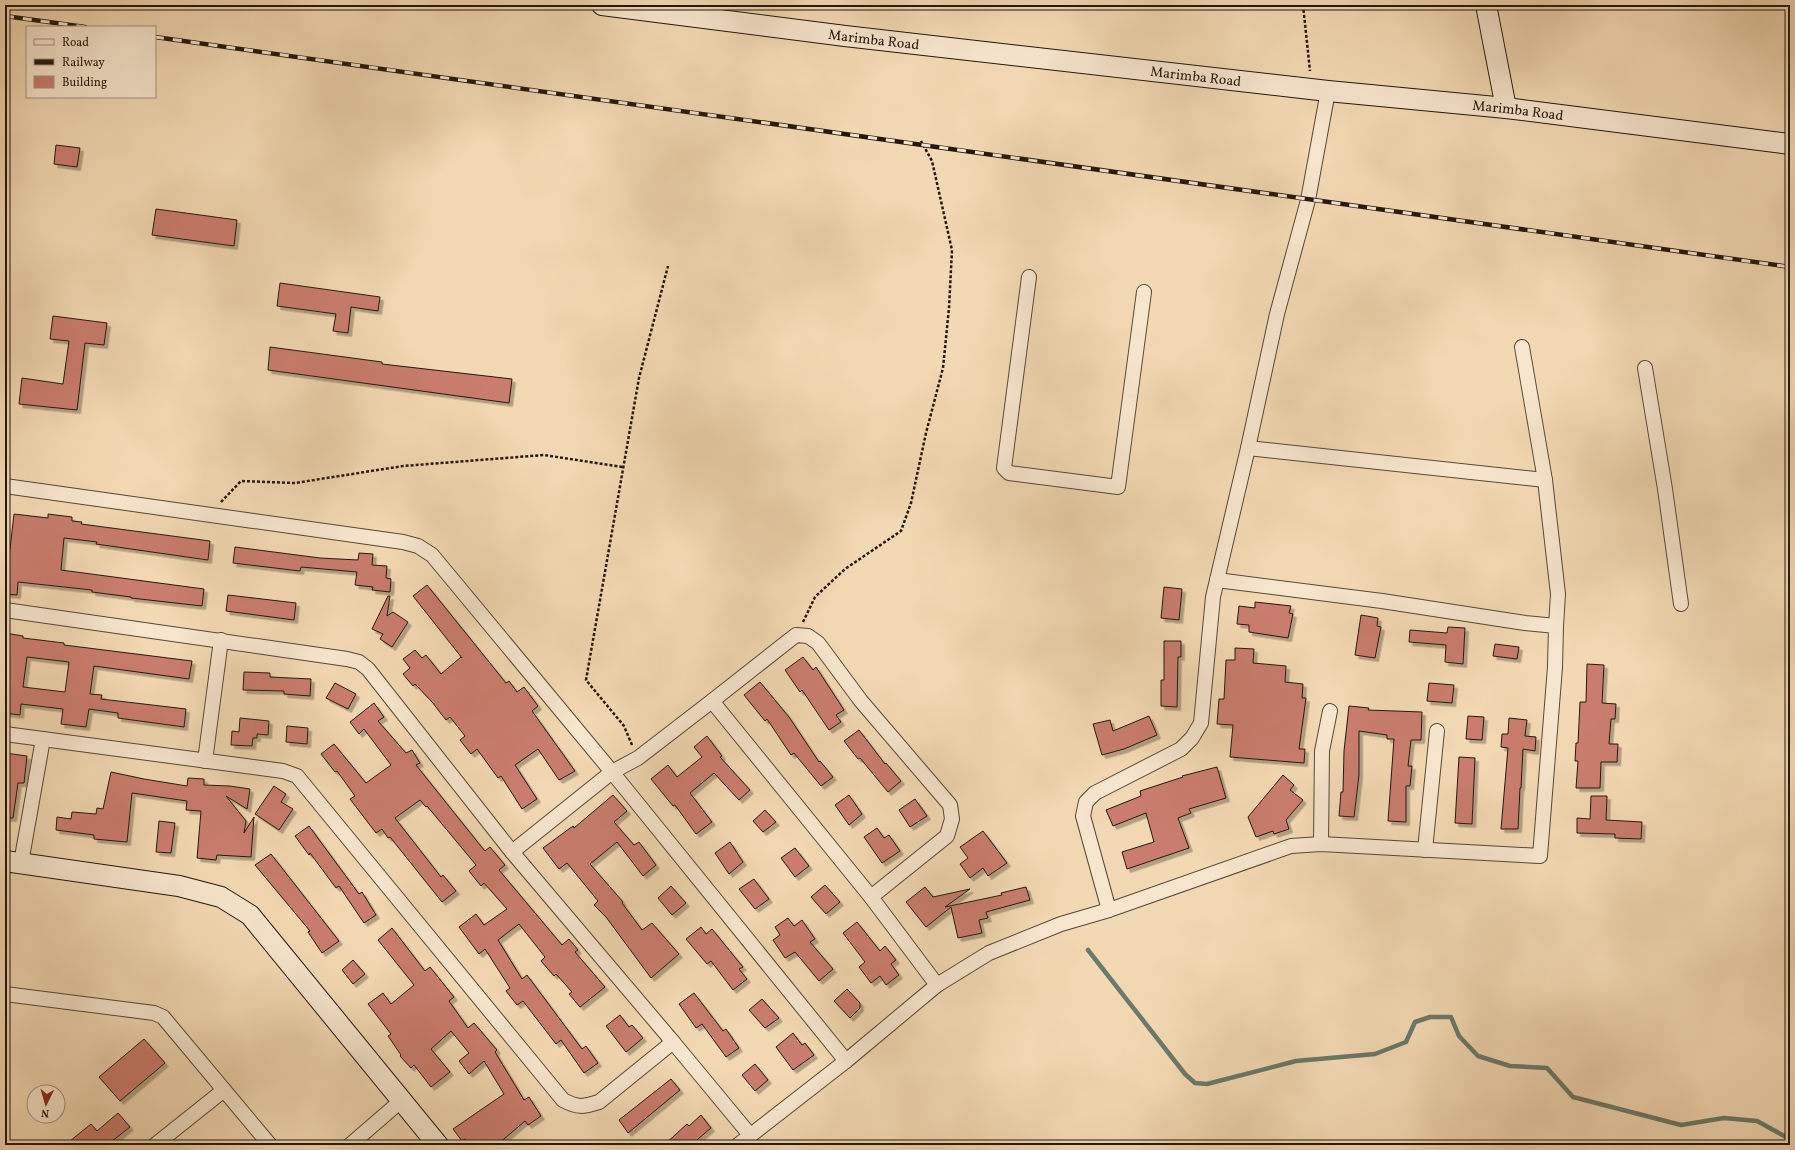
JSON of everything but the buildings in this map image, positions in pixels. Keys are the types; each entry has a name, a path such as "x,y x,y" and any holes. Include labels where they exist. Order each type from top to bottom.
{"street":[{"name":"Marimba Road","path":"602,5 845,36 1320,90 1506,108 1790,144"},
{"path":"1486,5 1506,108"},
{"path":"1109,910 1083,816 1086,802 1095,793 1181,749 1192,738 1201,723 1213,597 1248,448 1277,314 1308,200 1320,90"},
{"path":"1029,278 1004,468 1009,473 1118,487 1144,292"},
{"path":"738,1145 846,1061 937,985 989,953 1061,924 1109,910 1291,846 1321,844 1540,856 1555,667 1558,594 1545,480 1522,347"},
{"path":"1645,368 1665,489 1680,604"},
{"path":"1248,448 1545,480"},
{"path":"5,486 403,542 418,546 432,555 612,772 846,1061"},
{"path":"1217,580 1382,601 1525,623 1556,626"},
{"path":"5,610 221,640 359,662 368,670 512,852 674,1042 750,1135"},
{"path":"512,852 612,772 638,758 796,635 808,636 818,643 861,701 950,805 952,819 947,836 871,897"},
{"path":"205,761 221,640"},
{"path":"712,701 871,897 937,985"},
{"path":"1321,844 1322,751 1330,711"},
{"path":"1425,850 1437,731"},
{"path":"5,734 282,771 297,776 563,1100 574,1106 586,1106 599,1102 674,1042"},
{"path":"43,740 13,862 179,886 221,897 250,915 438,1145"},
{"path":"5,994 154,1013 158,1015 168,1022 270,1145"},
{"path":"155,1145 224,1090"},
{"path":"350,1145 402,1100"}],"path":[{"path":"1303,5 1320,90"},
{"path":"796,635 815,597 845,569 901,531 912,503 926,433 943,368 949,308 952,250 932,161 921,141"},
{"path":"638,758 624,726 586,680 639,378 668,266"},
{"path":"216,516 218,504 241,481 295,483 403,466 544,455 624,467"}],"waterway":[{"path":"1088,950 1185,1074 1195,1083 1207,1084 1296,1061 1375,1054 1406,1042 1415,1022 1430,1017 1451,1017 1459,1036 1478,1056 1510,1066 1547,1068 1573,1097 1681,1125 1724,1118 1757,1121 1786,1137 1790,1141"}],"railway":[{"path":"5,16 78,26"},
{"path":"156,37 1790,267"}]}
